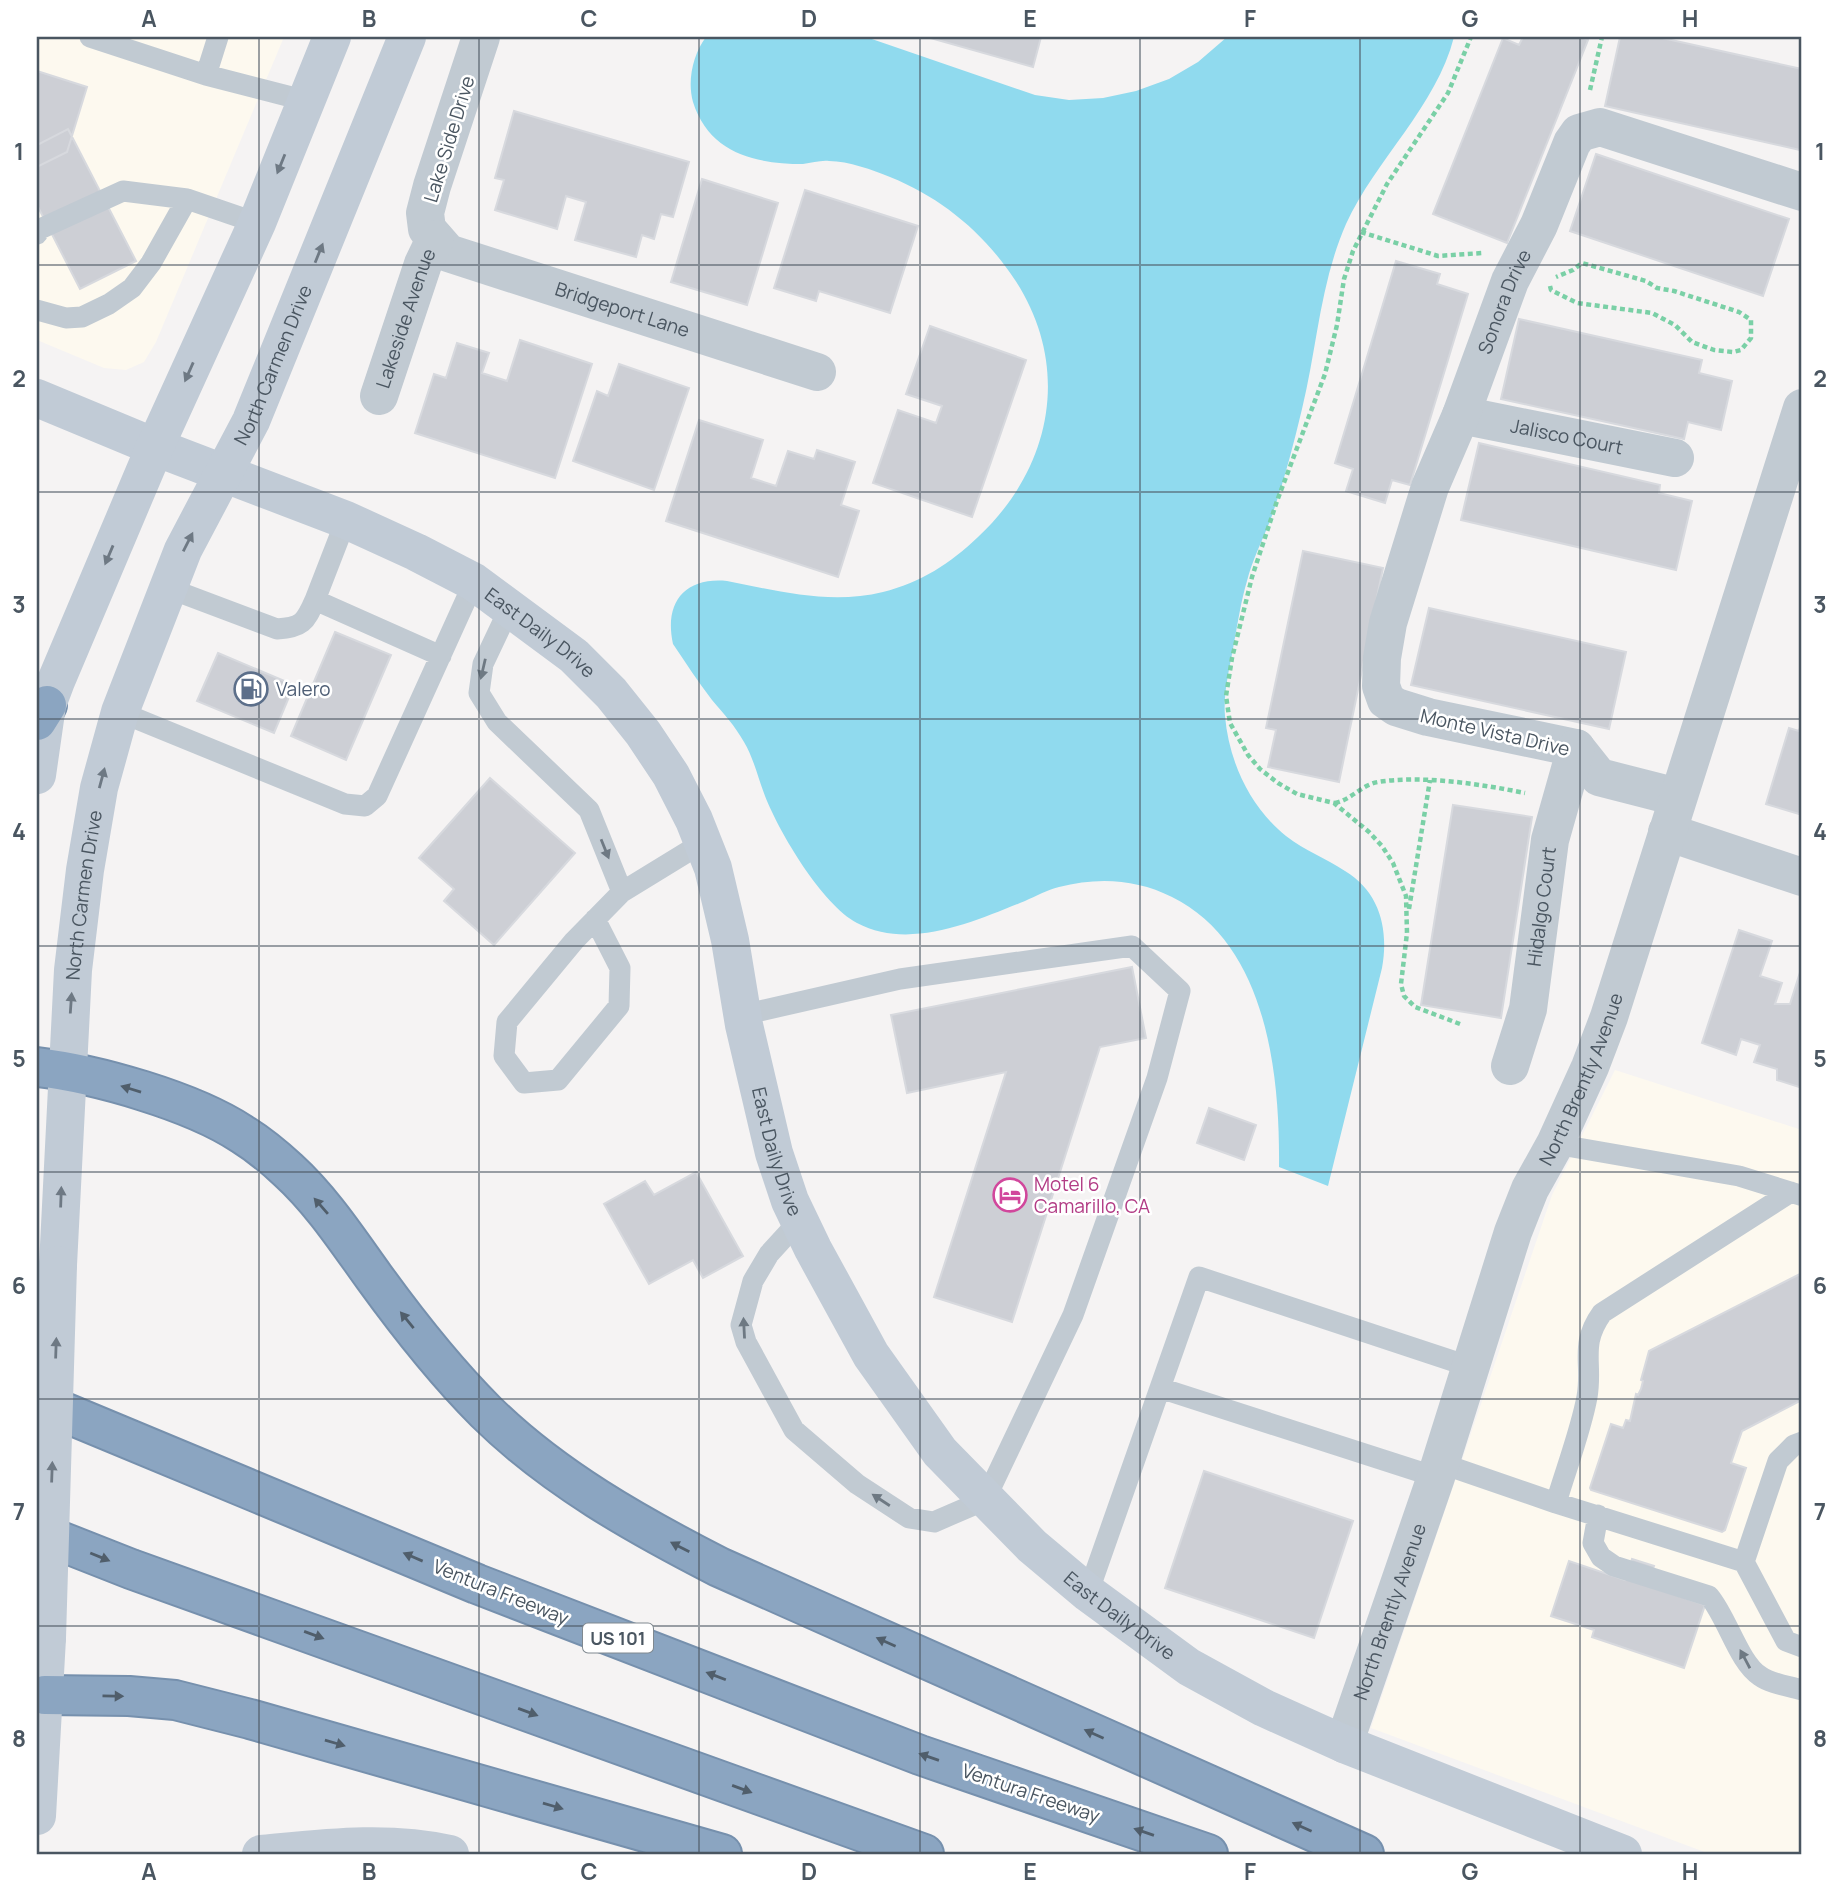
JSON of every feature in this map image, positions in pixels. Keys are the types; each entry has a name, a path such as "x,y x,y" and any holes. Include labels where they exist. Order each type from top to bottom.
{"highway":[{"path":"52,1069 131,1088 192,1109 242,1133 289,1171 328,1214 404,1318 487,1412 580,1488 659,1536 719,1567 1364,1854"},
{"name":"Ventura Freeway","path":"37,1401 503,1594 920,1755 1208,1854"},
{"path":"37,1532 131,1569 924,1854"},
{"path":"45,1695 129,1696 175,1700 722,1854"}],"main road":[{"path":"37,775 44,695 257,223 332,37"},
{"name":"North Carmen Drive","path":"37,1816 45,1695 58,1265 52,1069 74,970 85,870 99,788 120,712 183,550 251,421 407,37"},
{"name":"East Daily Drive","path":"37,398 155,447 346,520 474,582 575,656 611,693 635,723 671,775 694,820 713,868 730,940 742,1015 774,1153 790,1201 871,1355 940,1452 1032,1546 1088,1593 1189,1667 1264,1708 1344,1744 1623,1854"},
{"path":"261,1854 360,1845 426,1849 450,1854"}],"street":[{"name":"Lake Side Drive","path":"435,239 427,229 425,213 481,37"},
{"name":"Sonora Drive","path":"1386,700 1381,686 1388,623 1430,487 1461,415 1510,281 1533,272 1539,225 1572,143 1579,133 1600,127 1802,192"},
{"name":"Bridgeport Lane","path":"435,239 448,253 817,372"},
{"name":"Lakeside Avenue","path":"379,396 423,264 435,239"},
{"name":"North Brently Avenue","path":"1344,1744 1438,1470 1513,1232 1530,1189 1555,1144 1590,1067 1609,1017 1802,408"},
{"name":"Jalisco Court","path":"1461,415 1675,458"},
{"name":"Monte Vista Drive","path":"1386,700 1396,708 1428,717 1576,748 1599,777 1802,877"},
{"name":"Hidalgo Court","path":"1510,1066 1528,1009 1550,840 1576,748"}],"lane":[{"path":"90,37 206,75 307,101"},
{"path":"206,75 218,37"},
{"path":"37,234 40,229 123,191 187,199 257,223"},
{"path":"37,310 66,318 82,317 109,304 132,288 151,263 187,199"},
{"path":"168,589 277,629 295,627 308,616 346,520"},
{"path":"120,712 345,804 365,806 377,796 474,582"},
{"path":"315,600 441,656"},
{"path":"510,607 483,664 479,693 497,722 589,810 622,892"},
{"path":"595,919 620,968 619,1006 558,1080 524,1083 504,1056 507,1022 574,941 595,919 622,892 702,843"},
{"path":"742,1015 900,979 1132,946 1180,990 1157,1078 1073,1315 985,1500 934,1522 909,1518 857,1484 794,1430 746,1342 741,1325 753,1281 769,1254 800,1220"},
{"path":"1555,1144 1739,1176 1797,1194"},
{"path":"1556,1503 1587,1396 1587,1346 1593,1325 1602,1313 1797,1194"},
{"path":"1088,1593 1199,1277 1471,1367"},
{"path":"1160,1388 1598,1515 1744,1562 1786,1641 1802,1647"},
{"path":"1744,1562 1778,1461 1794,1445 1802,1442"},
{"path":"1598,1515 1593,1543 1601,1557 1615,1566 1709,1596 1718,1606 1750,1669 1761,1678 1802,1690"}],"path":[{"path":"1471,37 1448,93 1403,158 1361,232 1344,279 1339,315 1325,374 1277,501 1252,577 1232,658 1226,696 1230,723 1248,755 1260,769 1297,794 1334,803 1342,802 1364,786 1377,782 1419,779 1497,788 1562,800"},
{"path":"1599,50 1602,37"},
{"path":"1361,232 1438,256 1480,253 1533,272 1573,270 1582,263 1739,312 1751,320 1751,338 1741,350 1714,350 1692,342 1675,326 1652,313 1577,303 1551,289 1533,272"},
{"path":"1430,780 1408,913 1401,984 1404,996 1415,1007 1460,1024"},
{"path":"1334,803 1382,846 1393,863 1406,895 1408,913"}],"shaded area":[{"path":"37,37 284,37 156,342 144,362 126,370 104,368 37,340"},
{"path":"1615,1070 1802,1130 1802,1854 1710,1854 1371,1728 1552,1195"}],"water":[{"path":"706,37 866,37 1035,95 1069,100 1103,98 1136,91 1169,79 1198,62 1227,37 1454,37 1434,87 1373,177 1346,224 1337,246 1291,452 1275,507 1245,589 1226,689 1225,716 1231,750 1252,797 1286,836 1357,880 1374,901 1383,926 1382,968 1328,1186 1279,1167 1276,1092 1271,1053 1261,1015 1248,979 1229,946 1204,918 1172,897 1145,886 1102,881 1055,888 985,917 920,934 877,931 857,923 830,900 791,848 772,812 744,742 673,644 671,629 675,605 680,596 699,583 727,581 804,595 863,596 910,583 946,563 978,537 1003,510 1023,480 1037,448 1046,415 1048,381 1044,347 1033,313 1015,280 976,232 944,206 909,186 860,166 826,161 785,163 751,158 722,144 710,133 700,119 691,94 695,60"}],"building":[{"path":"927,37 1041,37 1033,67"},
{"path":"1523,37 1581,37 1588,40 1507,243 1433,214 1503,38 1519,45"},
{"path":"1620,37 1658,37 1802,69 1800,150 1605,106"},
{"path":"37,71 87,87 67,152 37,167"},
{"path":"514,111 689,162 673,217 661,214 654,239 642,235 636,257 575,240 586,202 566,196 557,229 495,210 504,180 495,178"},
{"path":"68,129 136,261 80,289 37,205 37,145"},
{"path":"1596,154 1789,219 1763,296 1570,231"},
{"path":"702,179 778,203 747,305 671,282"},
{"path":"805,190 918,226 890,313 819,291 816,301 774,288"},
{"path":"1396,261 1440,274 1437,284 1468,294 1410,485 1392,480 1385,503 1346,491 1353,469 1335,463"},
{"path":"1519,319 1702,360 1699,373 1732,381 1721,430 1688,422 1684,439 1501,399"},
{"path":"930,326 1026,360 972,517 873,483 898,410 936,423 942,406 906,394"},
{"path":"520,340 592,364 555,478 415,433 434,374 446,378 457,343 489,353 482,373 507,381"},
{"path":"619,364 689,388 654,490 573,461 597,391 608,396"},
{"path":"699,420 763,440 751,478 776,486 788,451 814,459 817,450 855,462 841,505 859,511 838,577 666,521"},
{"path":"1479,443 1660,485 1659,493 1692,501 1676,570 1461,520"},
{"path":"1303,551 1383,568 1339,782 1268,767 1276,730 1266,728"},
{"path":"1429,608 1626,652 1609,729 1411,685"},
{"path":"335,632 391,655 346,760 291,736"},
{"path":"218,653 294,685 274,733 197,701"},
{"path":"1802,721 1802,815 1766,804 1789,728 1799,731"},
{"path":"490,778 575,853 494,945 444,901 454,889 419,858"},
{"path":"1453,805 1532,817 1501,1018 1421,1005"},
{"path":"1739,930 1772,941 1760,976 1782,983 1775,1004 1790,1004 1802,966 1802,1088 1777,1080 1777,1069 1754,1062 1760,1045 1741,1039 1736,1055 1702,1043"},
{"name":"Motel 6 Camarillo, CA","path":"1132,967 1146,1038 1100,1047 1012,1322 934,1297 1006,1072 907,1093 891,1015"},
{"path":"1209,1108 1256,1125 1244,1160 1197,1143"},
{"path":"696,1172 743,1256 703,1278 693,1260 649,1284 604,1204 645,1181 654,1195"},
{"path":"1802,1273 1802,1400 1742,1431 1731,1463 1746,1468 1725,1530 1722,1532 1591,1490 1611,1424 1623,1428 1626,1420 1630,1421 1636,1394 1638,1395 1641,1389 1649,1351"},
{"path":"1204,1471 1353,1521 1314,1638 1165,1588"},
{"path":"1632,1559 1654,1566 1647,1585 1705,1605 1684,1668 1592,1637 1594,1630 1551,1616 1569,1561 1625,1580"}],"place":[{"name":"Valero","path":"251,689"},
{"name":"Motel 6 Camarillo, CA","path":"1010,1195"}]}
